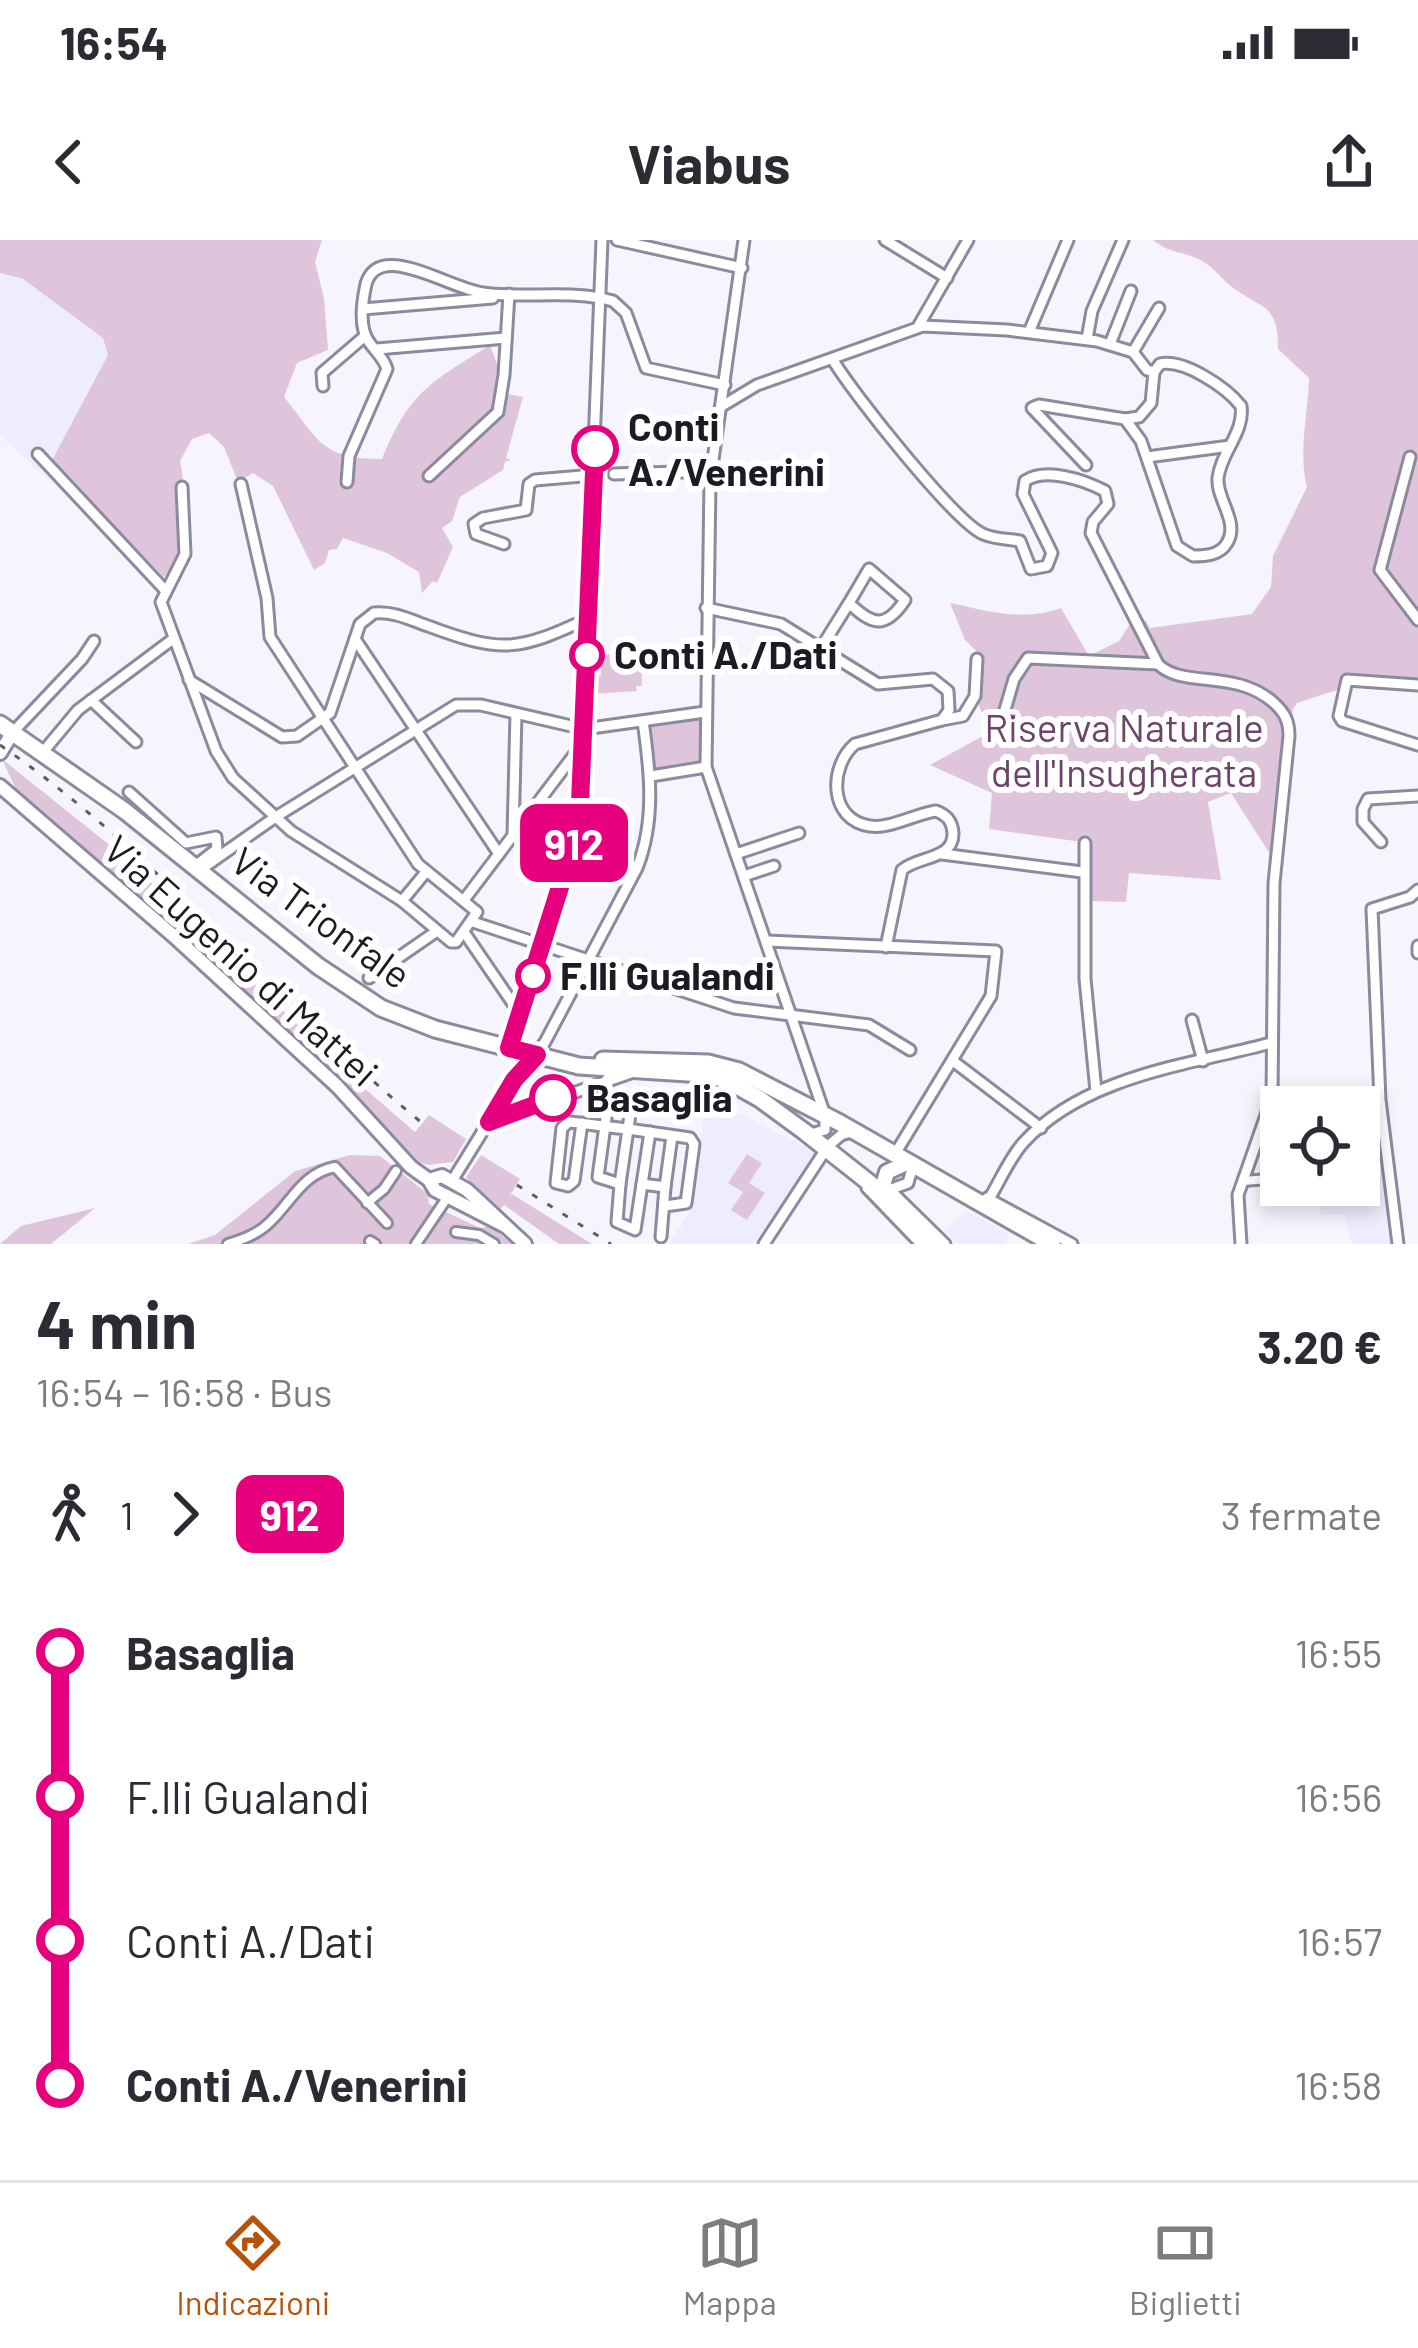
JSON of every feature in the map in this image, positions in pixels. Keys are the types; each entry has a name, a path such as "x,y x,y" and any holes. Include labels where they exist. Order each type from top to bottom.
{"main road":[{"name":"Via Trionfale","path":"4,739 43,752 67,769 318,966 376,1005 435,1029 565,1062 721,1078 755,1095 886,1191 934,1244"},
{"name":"Via Trionfale","path":"565,1062 714,1064 755,1078 1052,1244"},
{"path":"886,1191 885,1174 905,1160"}],"street":[{"path":"509,1048 579,827 602,240"},
{"path":"617,240 742,268"},
{"path":"744,240 710,471 706,767 826,1115 822,1133 805,1132"},
{"path":"885,240 947,278"},
{"path":"915,329 968,240"},
{"path":"1029,332 1068,240"},
{"path":"1087,339 1091,314 1123,240"},
{"path":"347,482 351,451 387,371 365,336 363,309 371,269 388,258 410,261 471,291 600,298 625,310 646,368 725,385"},
{"path":"1110,344 1131,291"},
{"path":"363,309 509,294"},
{"path":"429,476 497,414 509,294"},
{"path":"1133,352 1159,308"},
{"path":"722,406 752,388 915,329 940,326 1087,339 1133,352 1154,372"},
{"path":"323,386 322,373 365,336"},
{"path":"377,349 506,338"},
{"path":"832,360 914,464 975,529 1020,541 1028,567 1043,568 1052,554 1023,494 1025,481 1044,475 1101,489 1108,502 1091,533 1158,664 1171,674 1248,684 1281,709 1289,724 1274,883 1270,1111 1238,1199 1241,1244"},
{"path":"1086,465 1032,408 1039,405 1125,419 1142,416 1149,409 1154,372 1160,364 1173,362 1237,399 1243,414 1218,482 1230,536 1220,550 1188,555 1175,543 1140,438 1125,419"},
{"path":"1147,457 1230,446"},
{"path":"38,454 165,590"},
{"path":"1410,458 1379,570 1418,620"},
{"path":"614,474 710,471"},
{"path":"504,544 476,534 473,526 483,518 526,510 529,484 535,480 594,476"},
{"path":"182,487 185,554 161,602 221,762 274,818 402,901 452,943 477,912 426,872 270,637 241,484"},
{"path":"821,648 869,569 905,600 891,616 877,622 867,620 849,603"},
{"path":"706,608 773,621 878,683 940,682 950,700 942,720"},
{"path":"189,680 281,737 295,737 331,711 363,620 379,612 474,643 509,647 544,639 589,618"},
{"path":"43,752 60,728 91,700 173,639"},
{"path":"355,639 499,854"},
{"path":"4,739 94,641"},
{"path":"1000,727 1014,680 1028,658 1158,664"},
{"path":"942,854 953,838 945,815 928,812 868,826 843,809 835,783 840,761 855,744 963,716 972,706 977,659"},
{"path":"1418,685 1349,679 1344,683 1339,715 1342,721 1418,745"},
{"path":"91,700 136,742"},
{"path":"197,868 353,767 463,704 584,728 705,712"},
{"path":"513,836 516,714"},
{"path":"452,1181 501,1101 537,1055 642,856 651,776 644,721"},
{"name":"Via Trionfale","path":"4,739 46,765 67,769"},
{"path":"464,900 583,743"},
{"path":"651,776 706,767"},
{"name":"Via Eugenio di Mattei","path":"0,775 3,788 249,1005 373,1122 434,1190 505,1226"},
{"path":"129,792 186,843 216,837 217,849 197,868"},
{"path":"1381,842 1363,822 1364,803 1418,796"},
{"path":"736,854 799,833"},
{"path":"1084,843 1085,979 1096,1091"},
{"path":"886,947 902,870 913,862 942,854 1082,872"},
{"path":"744,876 774,866"},
{"path":"402,901 426,872"},
{"path":"1418,890 1418,904"},
{"path":"1398,1244 1380,1100 1372,910 1418,890"},
{"path":"472,922 734,1008 869,1025 910,1050"},
{"path":"369,978 437,931"},
{"path":"464,932 520,1014"},
{"path":"767,941 996,951 993,993 953,1061 905,1160"},
{"path":"1192,1020 1203,1060"},
{"path":"989,1199 1019,1148 1096,1091 1271,1042"},
{"path":"953,1061 1041,1128"},
{"path":"489,1122 636,1072 617,1222 635,1230 650,1132"},
{"path":"607,1079 610,1096 598,1177 620,1184"},
{"path":"610,1096 632,1099"},
{"path":"501,1101 510,1113"},
{"path":"582,1123 574,1181 570,1186 557,1184 562,1128 569,1122 582,1123 690,1138 694,1144 686,1203 665,1206"},
{"path":"842,1135 860,1133"},
{"path":"764,1244 842,1135"},
{"path":"832,1155 842,1135"},
{"path":"662,1237 672,1136"},
{"path":"228,1244 252,1236 269,1223 297,1189 326,1168 335,1167 387,1223"},
{"path":"367,1203 396,1171"},
{"path":"429,1180 438,1175 467,1190 525,1244"},
{"path":"863,1178 868,1191 921,1244"},
{"path":"1243,1180 1260,1179"},
{"name":"Via Trionfale","path":"940,1180 961,1184 1072,1244"},
{"path":"642,1184 665,1187"},
{"path":"463,1207 467,1190"},
{"path":"886,1191 945,1244"},
{"path":"416,1244 447,1198"},
{"path":"456,1232 479,1235 494,1244"}],"shaded area":[{"path":"0,273 23,279 103,338 108,356 110,492 95,522 0,435"},
{"path":"707,1097 816,1152 754,1244 669,1244 690,1211"},
{"path":"1380,1150 1392,1244 1352,1244 1344,1214 1321,1215 1320,1206 1380,1206"},
{"path":"966,1211 1010,1234 1005,1244 958,1244 944,1230"}],"green space":[{"path":"0,240 322,240 315,262 324,298 328,350 297,363 284,397 315,436 346,456 382,459 402,418 424,391 490,345 508,394 523,397 506,458 511,460 460,497 452,521 442,528 453,547 437,583 433,581 422,593 419,572 387,553 343,538 314,570 273,486 253,473 238,482 224,447 209,433 192,439 180,461 179,548 164,577 50,464 108,355 103,338 23,279 0,273"},
{"name":"Riserva Naturale dell'Insugherata","path":"1153,240 1418,240 1418,681 1350,676 1340,689 1297,703 1270,854 1231,793 1208,802 1221,880 1129,873 1126,902 1091,901 1089,843 989,829 992,793 930,765 990,732 992,714 982,713 978,703 981,656 965,640 950,603 1019,615 1061,608 1089,656 1119,641 1132,621 1146,621 1150,628 1252,614 1271,587 1273,556 1307,487 1303,447 1309,378 1278,349 1272,315 1207,264"},
{"path":"641,653 642,686 636,686 637,691 593,694 592,676 601,675 600,655"},
{"path":"701,715 702,765 653,772 647,724"},
{"path":"2,759 127,859 348,1074 415,1132 429,1115 466,1139 453,1162 428,1165 412,1160 373,1116 148,909 145,899 18,794"},
{"path":"747,1154 762,1163 749,1183 765,1193 747,1220 731,1210 743,1192 728,1183"},
{"path":"350,1155 380,1156 428,1194 429,1204 480,1228 490,1226 513,1244 188,1244 215,1235 295,1171"},
{"path":"481,1155 520,1179 509,1197 512,1194 592,1244 559,1244 504,1205 496,1215 466,1177"},
{"path":"95,1208 51,1244 0,1244 21,1226"}],"railway":[{"path":"0,745 112,833 422,1123"},
{"path":"517,1185 611,1244"}],"bus line":[{"name":"912","path":"553,1098 489,1122 514,1080 537,1055 509,1048 579,827 595,449"}],"place":[{"name":"Conti A./Venerini","path":"595,449"},
{"name":"Conti A./Dati","path":"587,655"},
{"name":"F.lli Gualandi","path":"533,976"},
{"name":"Basaglia","path":"553,1098"}]}
